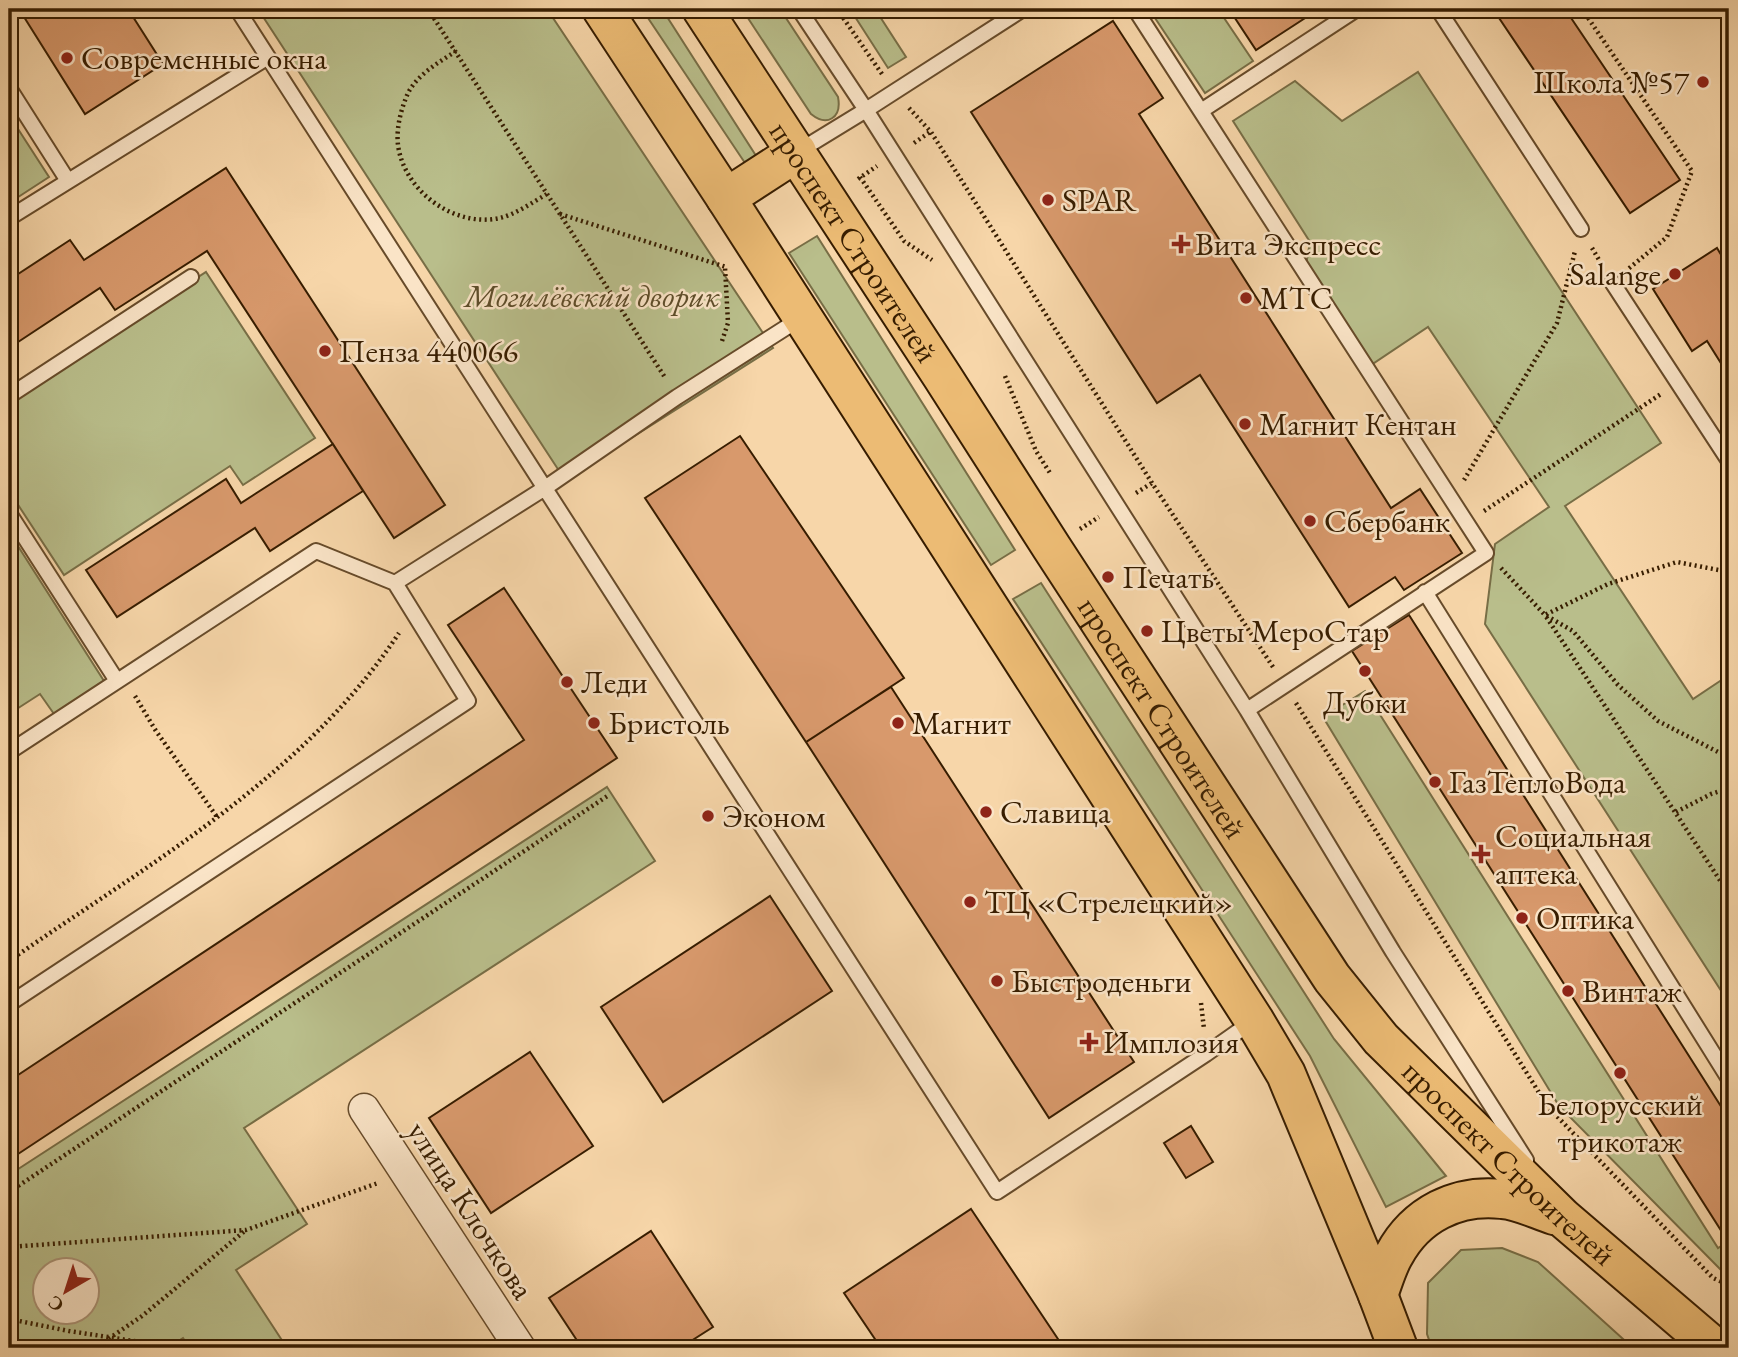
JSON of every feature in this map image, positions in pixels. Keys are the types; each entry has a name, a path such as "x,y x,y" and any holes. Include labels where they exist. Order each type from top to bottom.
{"main road":[{"path":"602,9 1254,1020 1286,1074 1398,1348"},
{"name":"проспект Строителей","path":"702,9 1332,978 1381,1039 1563,1217 1715,1348"},
{"path":"726,198 797,152"},
{"path":"1378,1295 1394,1254 1413,1229 1438,1209 1468,1199 1504,1199 1563,1217"}],"street":[{"name":"улица Клочкова","path":"364,1109 520,1348"}],"lane":[{"path":"237,9 997,1192 1206,1055 1254,1020"},
{"path":"799,9 1247,710 1393,952 1563,1217"},
{"path":"797,152 1023,9"},
{"path":"1135,9 1486,553 1247,710"},
{"path":"1200,111 1357,9"},
{"path":"1438,9 1580,229"},
{"path":"9,218 268,57"},
{"path":"9,88 68,181"},
{"path":"9,396 191,277"},
{"path":"1612,282 1729,461"},
{"path":"395,583 545,488 677,397 802,317"},
{"path":"9,513 120,679"},
{"path":"9,752 316,551 395,583 468,701 9,1004"},
{"path":"1425,592 1729,1079"},
{"path":"9,832 9,838"}],"path":[{"path":"428,9 677,397"},
{"path":"837,9 893,92 931,132 1152,483 1284,684 1548,1107 1713,1278 1729,1284"},
{"path":"1580,229 1612,282 1667,237 1692,171 1582,9"},
{"path":"1725,9 1729,12"},
{"path":"456,51 427,70 409,91 399,117 398,145 406,172 422,194 445,211 472,219 500,218 547,194"},
{"path":"860,177 904,241 938,264"},
{"path":"560,214 725,266 728,323 712,374"},
{"path":"1451,501 1557,323 1580,229"},
{"path":"1004,374 1036,451 1056,484"},
{"path":"1466,523 1678,382"},
{"path":"1076,517 1083,528"},
{"path":"1486,553 1545,615 1729,894"},
{"path":"1545,615 1608,584 1677,562 1729,572"},
{"path":"9,961 136,876 243,798 311,738 378,664 413,612"},
{"path":"1545,615 1573,631 1618,685 1658,721 1729,756"},
{"path":"120,679 216,817"},
{"path":"1676,812 1711,794 1729,789"},
{"path":"9,1192 609,794"},
{"path":"9,1247 247,1230 405,1173"},
{"path":"95,1348 142,1316 247,1230"},
{"path":"9,1319 179,1348"}],"green space":[{"name":"Могилёвский дворик","path":"258,9 547,9 773,348 565,480"},
{"path":"642,9 662,9 760,162 749,169"},
{"path":"742,9 780,9 838,97 838,110 832,118 823,120 811,114"},
{"path":"850,9 875,9 906,57 888,68"},
{"path":"1149,9 1218,9 1253,61 1205,93"},
{"path":"1418,72 1661,443 1565,506 1693,699 1729,675 1729,1003 1485,624 1495,544 1549,507 1428,327 1371,365 1306,265 1310,242 1233,121 1295,81 1342,121"},
{"path":"9,115 49,177 9,203"},
{"path":"817,236 1015,550 991,565 789,253"},
{"path":"206,272 315,438 243,485 230,466 64,575 9,491 9,401"},
{"path":"9,532 104,681 54,714 40,694 9,714 9,676 12,674 9,669"},
{"path":"1041,583 1334,1039 1446,1176 1386,1207 1310,1056 1013,599"},
{"path":"1365,691 1718,1248 1729,1241 1729,1272 1722,1271 1559,1106 1323,717"},
{"path":"607,787 655,861 244,1128 307,1224 236,1270 287,1348 190,1348 183,1338 167,1348 9,1348 9,1175"},
{"path":"1502,1248 1538,1262 1633,1348 1432,1348 1427,1334 1428,1283 1461,1250"}],"building":[{"path":"19,9 128,9 163,64 85,114"},
{"path":"1229,9 1319,9 1256,50"},
{"path":"1493,9 1565,9 1680,180 1630,213"},
{"path":"1113,21 1163,98 1139,114 1391,508 1420,489 1462,553 1404,590 1395,577 1349,607 1200,375 1157,403 971,112"},
{"path":"226,168 445,505 394,538 207,251 115,310 100,288 9,348 9,280 70,240 84,260"},
{"path":"1717,248 1729,268 1729,376 1707,341 1692,351 1653,289"},
{"path":"740,436 904,678 806,742 645,498"},
{"path":"333,444 363,491 270,551 255,528 117,617 86,570 226,479 241,503"},
{"path":"504,588 617,758 9,1160 9,1081 524,740 448,625"},
{"path":"1409,615 1729,1119 1729,1227 1722,1232 1352,651"},
{"name":"ТЦ «Стрелецкий»","path":"891,687 1134,1062 1049,1118 806,742"},
{"path":"770,896 832,991 663,1102 601,1007"},
{"path":"530,1052 593,1146 491,1213 429,1118"},
{"path":"1191,1126 1213,1162 1186,1178 1164,1143"},
{"path":"971,1209 1064,1348 881,1348 844,1293"},
{"path":"651,1231 713,1327 680,1348 582,1348 549,1298"}],"place":[{"name":"Современные окна","path":"67,58"},
{"name":"Школа №57","path":"1703,82"},
{"name":"SPAR","path":"1048,200"},
{"name":"Вита Экспресс","path":"1181,244"},
{"name":"Salange","path":"1675,274"},
{"name":"МТС","path":"1246,298"},
{"name":"Пенза 440066","path":"325,351"},
{"name":"Магнит Кентан","path":"1245,424"},
{"name":"Сбербанк","path":"1310,521"},
{"name":"Печать","path":"1108,577"},
{"name":"Цветы МероСтар","path":"1147,631"},
{"name":"Дубки","path":"1365,671"},
{"name":"Леди","path":"567,682"},
{"name":"Бристоль","path":"594,723"},
{"name":"Магнит","path":"898,723"},
{"name":"ГазТеплоВода","path":"1435,782"},
{"name":"Славица","path":"986,812"},
{"name":"Эконом","path":"708,816"},
{"name":"Социальная аптека","path":"1481,854"},
{"name":"ТЦ «Стрелецкий»","path":"970,902"},
{"name":"Оптика","path":"1522,918"},
{"name":"Быстроденьги","path":"997,981"},
{"name":"Винтаж","path":"1568,991"},
{"name":"Имплозия","path":"1089,1042"},
{"name":"Белорусский трикотаж","path":"1620,1073"}]}
